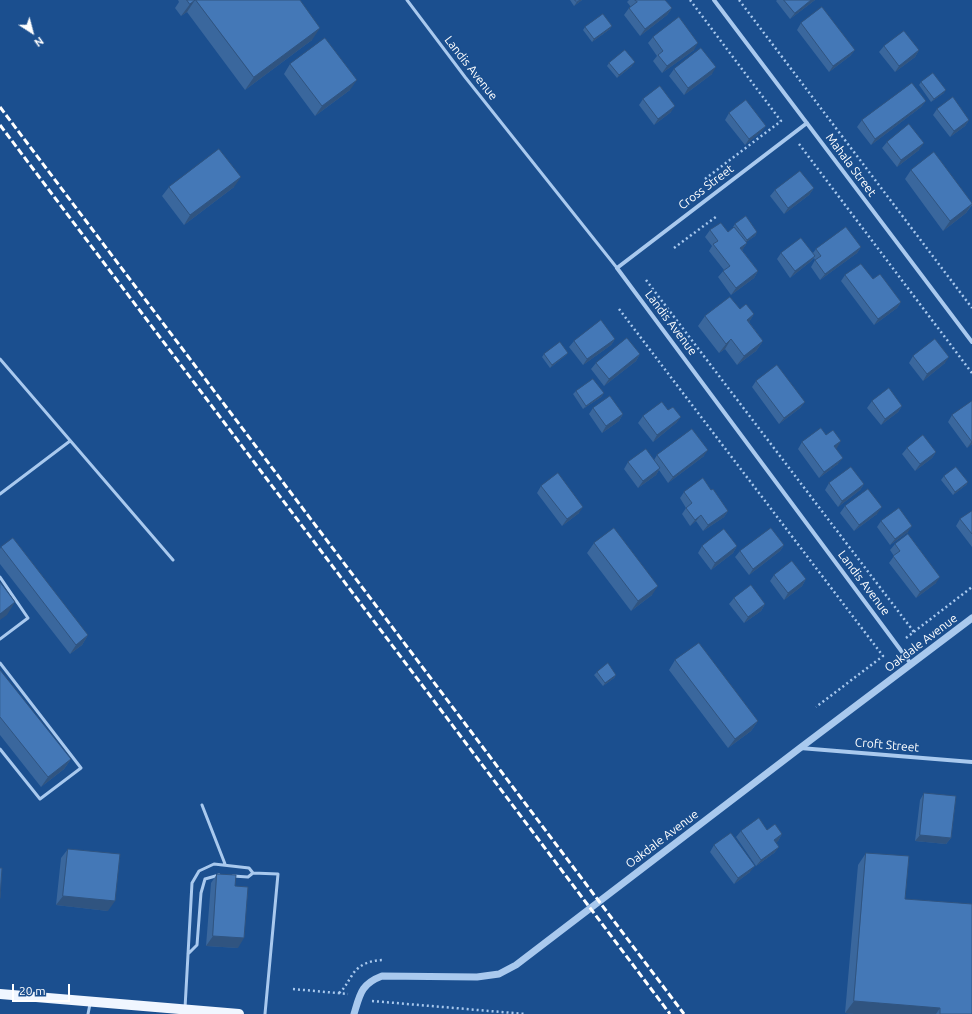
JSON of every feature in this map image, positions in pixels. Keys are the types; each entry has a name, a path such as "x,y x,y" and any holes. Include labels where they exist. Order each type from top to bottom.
{"main road":[{"path":"0,994 239,1014"}],"street":[{"name":"Mahala Street","path":"714,0 972,342"},
{"name":"Cross Street","path":"617,268 807,123"},
{"name":"Landis Avenue","path":"617,268 911,664"},
{"name":"Oakdale Avenue","path":"354,1014 359,997 364,987 371,980 382,976 478,977 499,974 516,965 972,618"},
{"name":"Croft Street","path":"800,748 972,762"}],"lane":[{"name":"Landis Avenue","path":"407,0 464,77 617,268"},
{"path":"0,359 173,560"},
{"path":"0,494 70,441"},
{"path":"0,577 28,618 0,639"},
{"path":"0,663 81,768 40,799 0,750"},
{"path":"202,805 225,864"},
{"path":"185,1009 192,883 199,871 214,864 225,864 249,868 253,873"},
{"path":"232,876 248,878 253,873 278,874 265,1014"},
{"path":"188,954 197,945 201,892 205,879 216,875 224,876"},
{"path":"88,1014 90,1001"}],"path":[{"path":"690,0 972,372"},
{"path":"739,0 972,308"},
{"path":"705,180 781,121"},
{"path":"674,248 717,216"},
{"path":"646,280 914,632 972,587"},
{"path":"619,309 883,656 816,707"},
{"path":"293,989 345,994 373,1001 525,1014"}],"building":[{"path":"187,0 195,0 190,4"},
{"path":"196,0 300,0 320,28 254,77"},
{"path":"635,0 665,0 672,8 645,29 629,8 637,2"},
{"path":"784,0 811,0 795,13"},
{"path":"822,7 855,50 833,66 801,23"},
{"path":"603,14 612,26 594,39 585,27"},
{"path":"679,17 698,43 667,66 658,55 663,51 653,37"},
{"path":"904,31 919,50 899,66 884,46"},
{"path":"325,38 357,80 322,106 290,64"},
{"path":"701,48 716,67 688,88 674,69"},
{"path":"625,50 635,62 619,75 609,63"},
{"path":"933,73 946,90 934,99 921,82"},
{"path":"912,83 926,101 875,139 862,120"},
{"path":"660,86 675,106 658,119 643,99"},
{"path":"953,97 969,120 954,131 937,109"},
{"path":"746,100 766,126 749,139 729,113"},
{"path":"909,124 924,143 901,160 887,142"},
{"path":"219,149 241,177 190,215 169,187"},
{"path":"934,152 972,203 950,221 911,170"},
{"path":"800,171 814,188 788,208 775,190"},
{"path":"746,216 757,232 747,240 735,224"},
{"path":"721,223 728,232 734,227 747,243 740,248 758,271 736,288 723,271 730,266 713,244 718,241 710,230"},
{"path":"846,227 861,247 825,274 815,260 821,256 816,249"},
{"path":"801,238 815,256 795,271 781,253"},
{"path":"861,264 873,279 880,274 901,302 878,319 845,275"},
{"path":"730,297 740,309 746,304 754,314 747,320 763,341 744,356 731,339 726,344 705,316"},
{"path":"601,320 615,339 587,359 574,341"},
{"path":"627,338 640,354 609,379 596,363"},
{"path":"935,339 949,357 927,374 913,356"},
{"path":"560,342 568,353 552,365 544,354"},
{"path":"777,365 805,402 784,418 756,381"},
{"path":"593,379 604,393 586,406 576,391"},
{"path":"889,388 902,406 885,419 872,401"},
{"path":"610,396 623,414 606,426 593,408"},
{"path":"972,401 972,442 952,415"},
{"path":"662,402 668,410 673,407 681,417 657,435 643,416"},
{"path":"821,428 826,435 833,430 841,441 834,446 843,458 824,472 802,442"},
{"path":"692,429 708,450 673,477 657,455"},
{"path":"923,435 936,452 920,464 907,448"},
{"path":"646,449 660,468 643,481 628,462"},
{"path":"851,467 864,484 842,501 829,483"},
{"path":"956,467 968,482 955,492 944,476"},
{"path":"558,473 583,507 567,519 541,486"},
{"path":"703,478 711,490 713,489 728,511 708,525 701,515 695,520 686,508 692,503 684,492"},
{"path":"868,489 882,507 859,525 845,506"},
{"path":"899,508 912,526 895,539 881,521"},
{"path":"972,511 972,534 960,519"},
{"path":"614,528 658,586 638,601 594,543"},
{"path":"771,528 784,545 753,569 740,551"},
{"path":"724,529 737,546 715,563 702,546"},
{"path":"908,534 940,577 920,592 893,556 900,551 895,544"},
{"path":"13,538 88,635 76,645 1,547"},
{"path":"792,561 806,579 788,593 774,575"},
{"path":"0,582 15,602 0,614"},
{"path":"751,585 765,604 748,617 734,598"},
{"path":"699,643 758,721 735,739 675,660"},
{"path":"608,663 616,675 605,683 597,672"},
{"path":"0,670 71,759 48,777 0,717"},
{"path":"924,793 956,796 951,838 920,835"},
{"path":"759,818 767,830 775,824 782,834 774,840 779,847 761,860 741,831"},
{"path":"731,833 755,866 738,878 714,845"},
{"path":"68,849 120,854 115,901 63,896"},
{"path":"866,853 909,856 905,899 972,904 972,1014 940,1014 940,1008 854,1001"},
{"path":"0,868 2,868 0,898"},
{"path":"217,874 236,875 235,886 248,887 244,938 213,936"}],"railway":[{"path":"0,107 684,1014"},
{"path":"0,125 670,1014"}]}
